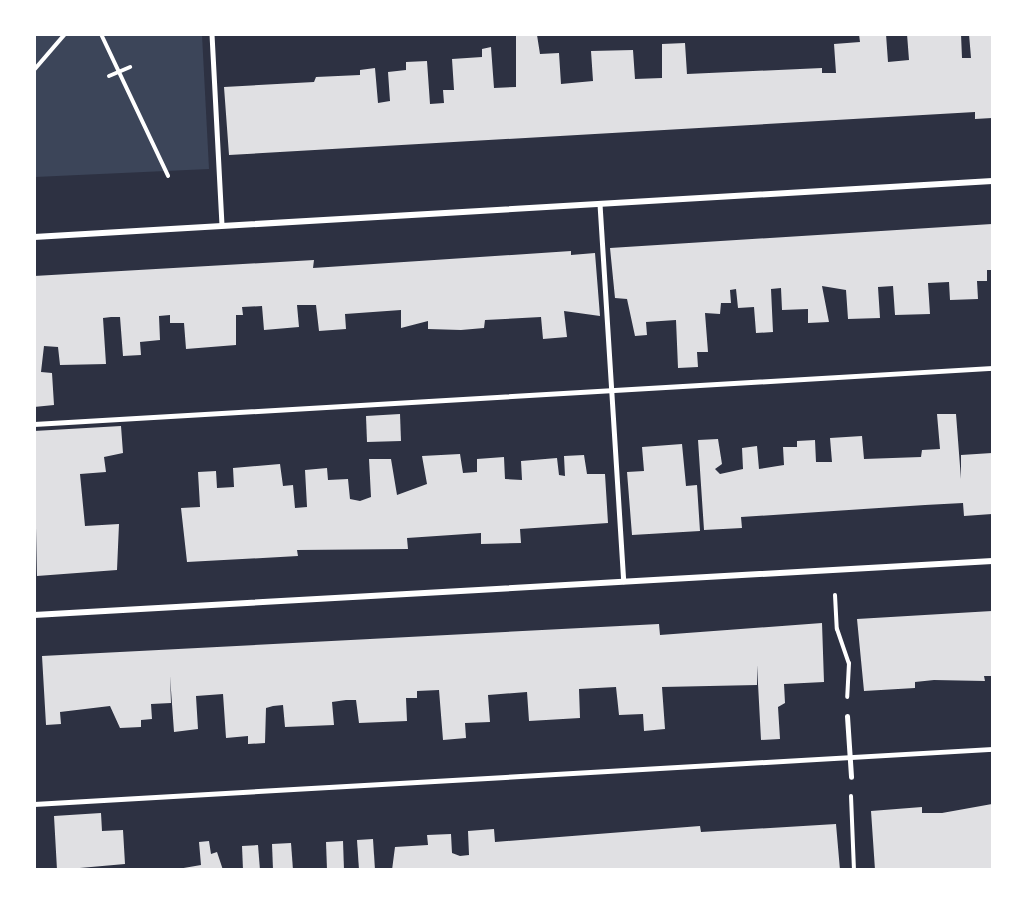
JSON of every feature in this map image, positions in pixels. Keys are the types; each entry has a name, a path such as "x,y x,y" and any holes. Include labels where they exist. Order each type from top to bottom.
{"street":[{"path":"34,237 993,181"},
{"path":"34,615 993,561"},
{"path":"847,716 850,777"}],"lane":[{"path":"212,34 222,225"},
{"path":"600,204 624,581"},
{"path":"34,424 993,368"},
{"path":"34,804 993,749"}],"path":[{"path":"34,70 65,34"},
{"path":"101,34 121,72 168,176"},
{"path":"110,76 130,67"},
{"path":"835,595 837,629 849,663 847,716"},
{"path":"850,777 854,870"}],"shaded area":[{"path":"35,35 202,35 209,169 35,177"}],"building":[{"path":"859,34 886,34 888,62 909,60 907,34 961,34 962,58 971,58 969,34 992,34 992,118 975,119 975,112 229,155 224,87 314,82 316,77 360,75 360,70 375,68 378,103 390,101 388,72 406,70 406,62 427,61 430,104 444,103 443,90 454,90 452,59 482,57 482,49 491,47 494,88 516,87 516,36 537,35 540,54 559,53 561,84 593,81 591,51 633,50 635,79 662,78 662,44 685,43 688,90 687,74 822,68 822,73 836,73 834,44 860,42"},
{"path":"992,224 992,270 987,270 987,281 977,281 978,299 950,300 949,282 928,283 930,314 895,315 893,286 878,287 880,318 848,319 846,290 822,286 829,322 808,323 808,309 782,310 781,288 771,289 773,332 756,333 754,307 738,308 736,289 730,290 731,303 721,303 720,314 705,313 708,352 697,352 698,367 678,368 676,320 646,322 647,335 635,336 627,299 615,298 610,248"},
{"path":"571,251 571,255 595,253 600,316 564,311 567,337 543,339 541,317 485,320 484,328 461,330 428,329 428,321 401,328 401,310 345,314 346,329 319,331 316,305 297,305 299,327 264,330 262,306 242,307 243,315 236,315 236,345 186,349 184,323 170,323 170,315 159,316 160,340 140,342 141,355 123,356 120,317 103,318 106,364 60,365 58,347 44,346 41,372 52,373 54,405 34,407 34,276 314,260 313,268"},
{"path":"400,414 401,441 367,442 366,416"},
{"path":"937,414 956,414 961,479 961,455 992,453 992,514 964,516 963,503 925,505 741,517 742,528 704,530 698,440 718,439 722,464 715,469 720,474 743,469 742,448 757,446 759,469 784,465 783,447 797,447 797,441 815,440 816,462 832,462 830,438 862,436 864,459 921,457 922,450 940,449"},
{"path":"121,426 123,453 104,457 106,472 80,474 85,526 119,524 117,570 37,576 34,431"},
{"path":"682,444 686,486 697,485 700,531 632,535 627,472 644,471 642,447"},
{"path":"460,454 463,473 477,472 477,459 504,457 505,479 522,480 521,461 557,458 559,475 565,476 564,456 584,455 587,474 605,474 608,523 520,529 521,543 481,544 481,533 407,538 408,549 297,550 298,556 187,562 181,508 200,507 198,472 216,471 217,488 234,487 233,468 280,464 283,486 293,485 295,508 307,507 305,470 327,468 328,480 348,479 350,499 360,501 371,497 369,459 391,459 397,495 427,484 422,456"},
{"path":"992,611 992,676 984,676 985,681 934,680 915,682 915,688 864,691 857,619"},
{"path":"822,623 824,682 784,684 785,703 778,707 780,739 761,740 757,665 757,685 662,687 665,729 644,731 643,714 619,715 616,687 579,689 580,718 529,721 527,692 488,695 490,722 465,723 466,738 443,740 439,690 417,691 417,698 406,698 407,721 359,723 356,700 346,700 332,702 334,725 285,727 283,705 273,706 266,708 265,743 248,744 248,736 226,738 223,694 196,696 198,729 174,732 170,676 171,703 151,704 152,719 141,720 141,727 120,728 110,706 60,712 61,724 46,725 42,656 659,624 660,635"},
{"path":"992,804 992,870 875,870 871,811 922,807 922,813 942,813"},
{"path":"101,813 102,831 123,830 125,864 57,870 54,816"},
{"path":"836,824 840,870 392,870 395,847 428,845 427,835 451,834 452,853 460,856 469,855 468,831 494,829 495,842 700,826 701,832"},
{"path":"373,839 375,870 359,870 357,840"},
{"path":"209,841 211,854 217,852 223,870 172,870 201,865 199,842"},
{"path":"343,841 344,870 327,870 326,842"},
{"path":"291,843 293,870 273,870 272,844"},
{"path":"258,845 260,870 243,870 242,846"}]}
